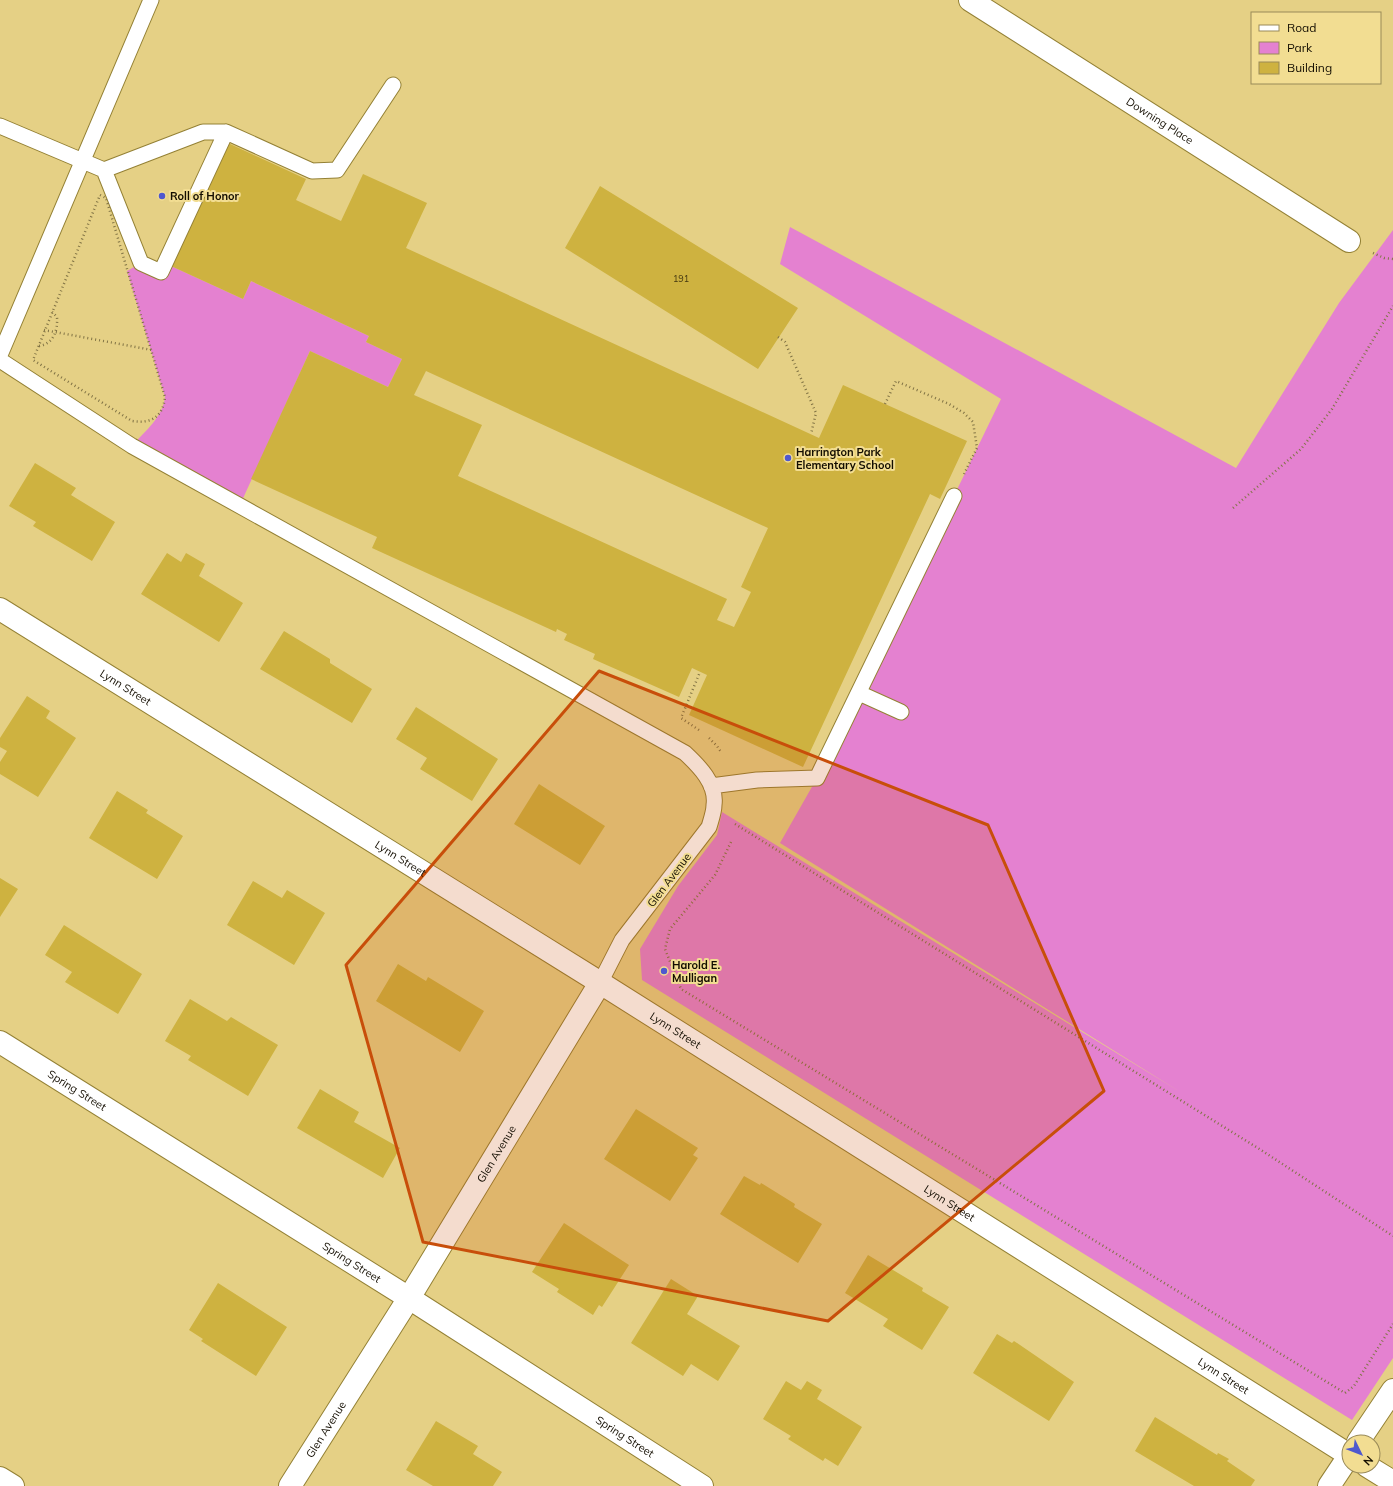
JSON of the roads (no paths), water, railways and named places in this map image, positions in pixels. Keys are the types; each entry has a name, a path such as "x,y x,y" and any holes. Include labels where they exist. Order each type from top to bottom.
{"street":[{"name":"Downing Place","path":"970,0 1349,241"},
{"name":"Lynn Street","path":"0,609 600,983 1341,1450"},
{"name":"Glen Avenue","path":"290,1486 409,1298 600,983"},
{"name":"Spring Street","path":"0,1042 409,1298 702,1486"},
{"path":"1363,1434 1393,1390"},
{"path":"1329,1486 1341,1467"},
{"path":"1380,1474 1393,1482"},
{"path":"0,1478 13,1486"}],"lane":[{"path":"0,356 151,0"},
{"path":"0,126 82,162 104,170 203,132 226,132 312,171 337,170 393,85"},
{"path":"104,170 141,263 161,272 226,132"},
{"path":"0,360 132,446 685,753 701,768 711,786 757,780 817,778 954,496"},
{"path":"859,693 901,712"},
{"name":"Glen Avenue","path":"600,983 622,940 709,827 715,804 711,786"}],"place":[{"name":"Roll of Honor","path":"162,196"},
{"name":"Harrington Park Elementary School","path":"788,458"},
{"name":"Harold E. Mulligan","path":"664,971"}]}
